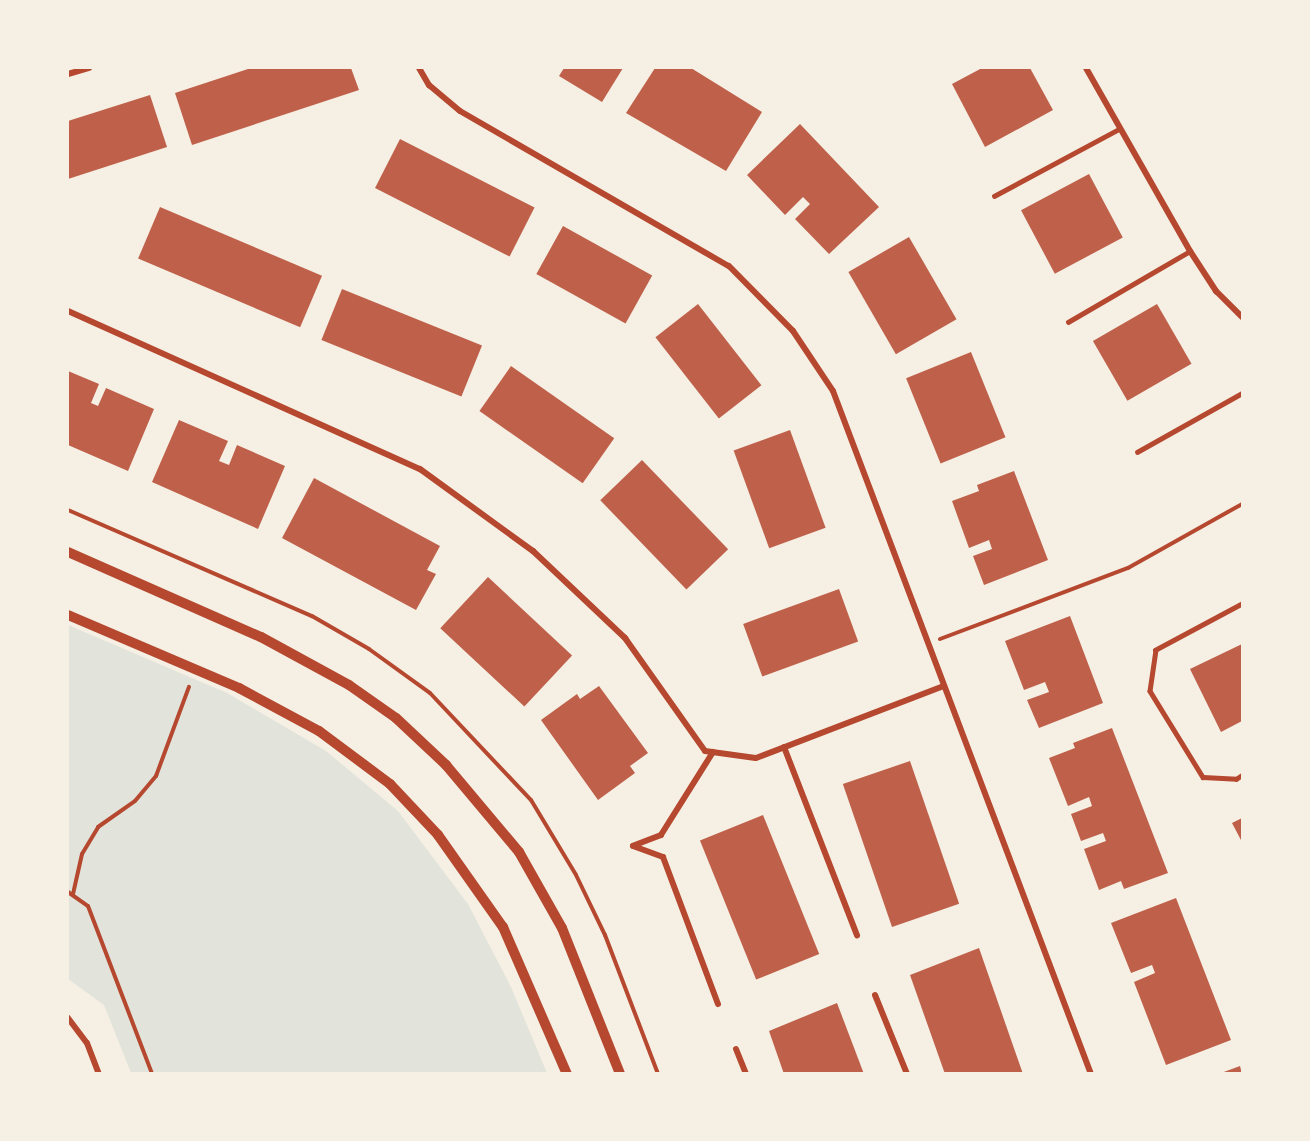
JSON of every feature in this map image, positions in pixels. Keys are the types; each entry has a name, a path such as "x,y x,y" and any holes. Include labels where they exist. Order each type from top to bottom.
{"street":[{"path":"68,74 89,68"},
{"path":"418,68 429,85 460,111 729,266 794,331 832,391 1091,1074"},
{"path":"1086,68 1190,251 1216,291 1242,317"},
{"path":"68,311 420,469 533,551 625,638 705,751 756,758 944,686"},
{"path":"68,552 261,637 349,685 396,718 421,741 519,852 562,928 620,1074"},
{"path":"68,615 239,688 319,731 390,784 438,835 503,927 567,1074"},
{"path":"784,747 857,935"},
{"path":"713,752 661,835 633,846 663,857 718,1004"},
{"path":"875,995 907,1074"},
{"path":"68,1018 87,1043 99,1074"},
{"path":"736,1048 746,1074"}],"lane":[{"path":"994,196 1119,129"},
{"path":"1068,322 1190,251"},
{"path":"1137,452 1242,393"},
{"path":"1242,604 1156,650 1150,691 1203,777 1236,779 1242,775"}],"path":[{"path":"928,644 1128,568 1242,504"},
{"path":"73,894 82,854 98,827 135,801 156,776 189,687"},
{"path":"68,892 87,906 152,1074"}],"shaded area":[{"path":"68,625 227,693 326,751 398,811 468,904 511,987 547,1073 131,1073 104,1005 68,979"}],"building":[{"path":"251,68 351,68 359,90 192,145 175,93"},
{"path":"564,68 623,68 602,102 559,76"},
{"path":"655,68 691,68 762,112 726,171 626,113"},
{"path":"982,68 1030,68 1053,110 985,147 952,84"},
{"path":"150,95 167,147 68,179 68,121"},
{"path":"800,124 879,207 829,254 795,219 810,204 803,197 785,215 747,175"},
{"path":"400,139 535,208 510,257 375,188"},
{"path":"1089,174 1123,238 1055,274 1021,210"},
{"path":"160,207 322,276 300,327 138,259"},
{"path":"563,226 652,275 626,324 536,274"},
{"path":"909,237 956,319 896,354 848,272"},
{"path":"342,289 482,346 461,397 321,340"},
{"path":"698,304 761,385 719,418 655,337"},
{"path":"1157,304 1192,364 1127,401 1093,341"},
{"path":"971,352 1005,437 941,464 906,378"},
{"path":"511,366 614,438 583,483 479,411"},
{"path":"68,371 99,384 91,403 98,406 106,388 154,409 128,471 68,445"},
{"path":"179,420 228,441 219,461 229,465 237,445 285,466 258,529 152,482"},
{"path":"790,430 826,528 769,548 734,451"},
{"path":"642,460 728,549 686,589 600,500"},
{"path":"1014,471 1048,560 984,585 973,556 992,549 989,540 969,548 952,501 979,491 977,485"},
{"path":"314,478 440,546 427,570 436,574 416,610 282,538"},
{"path":"488,577 572,655 524,707 440,628"},
{"path":"839,589 858,642 762,677 743,624"},
{"path":"1070,616 1103,703 1039,728 1027,700 1049,692 1045,682 1024,690 1005,641"},
{"path":"1242,644 1242,721 1221,732 1190,669"},
{"path":"599,686 648,753 630,766 635,773 598,800 541,720 577,694 580,699"},
{"path":"1112,728 1168,873 1124,889 1121,881 1099,890 1084,849 1106,841 1103,833 1081,841 1071,814 1092,806 1089,797 1068,806 1049,758 1075,748 1073,743"},
{"path":"910,761 959,904 892,927 843,784"},
{"path":"763,815 819,954 756,980 700,840"},
{"path":"1242,818 1242,842 1232,823"},
{"path":"1176,898 1231,1040 1166,1065 1134,982 1155,973 1152,965 1131,973 1111,923"},
{"path":"979,948 1023,1074 945,1074 910,975"},
{"path":"837,1003 864,1074 784,1074 769,1031"},
{"path":"1240,1066 1242,1074 1221,1074 1221,1073"}]}
